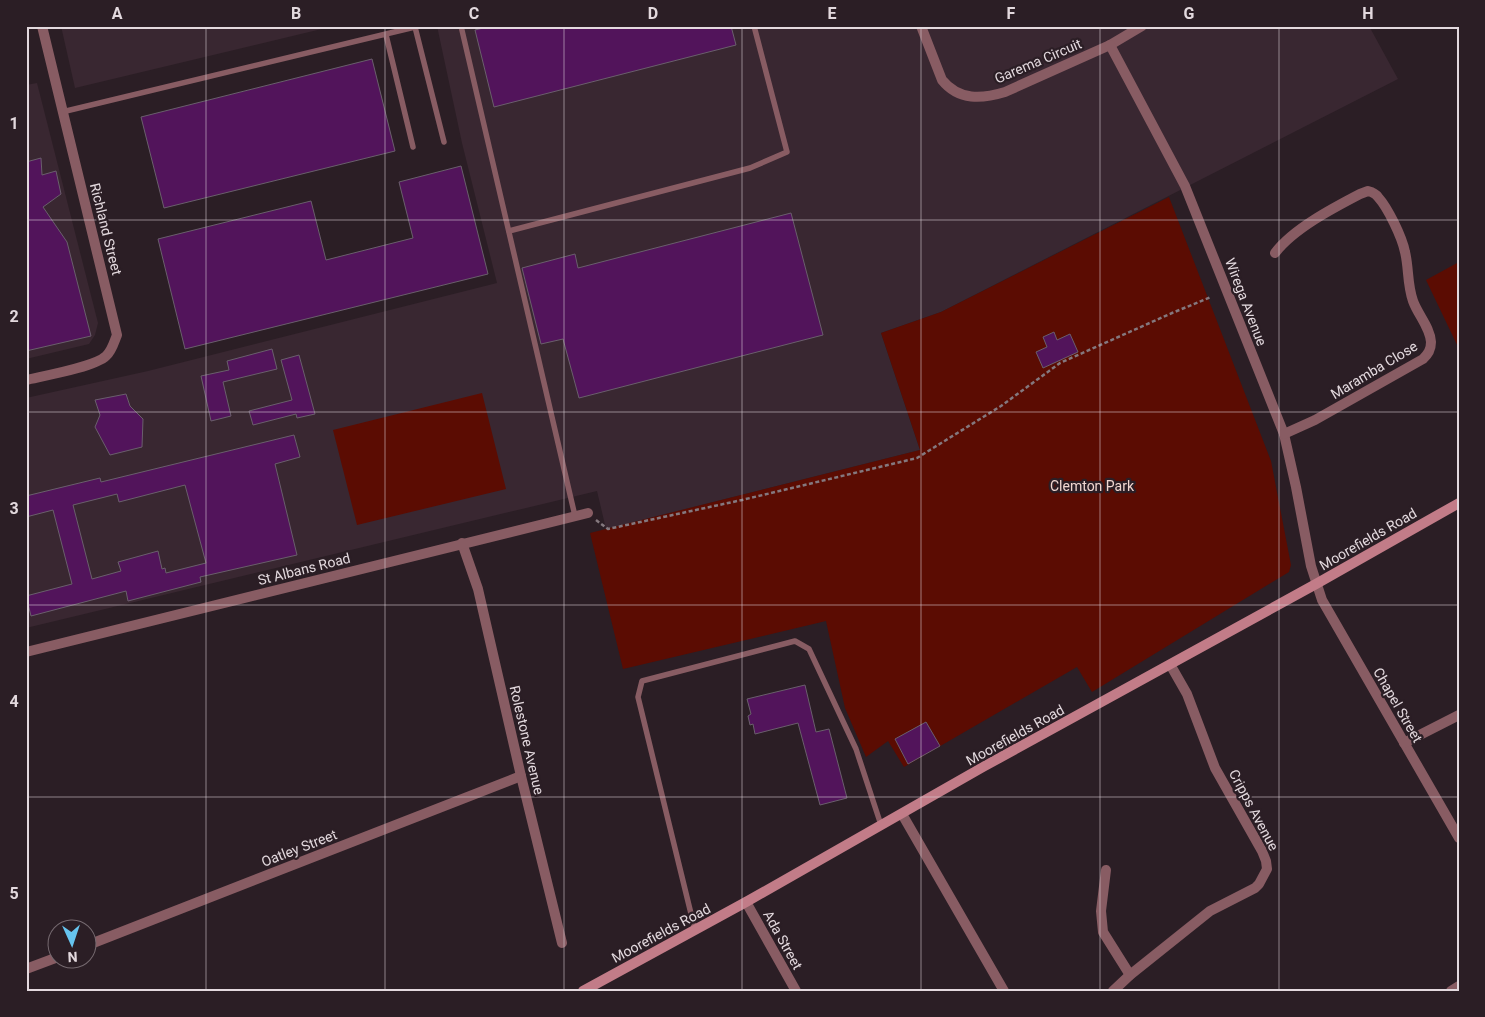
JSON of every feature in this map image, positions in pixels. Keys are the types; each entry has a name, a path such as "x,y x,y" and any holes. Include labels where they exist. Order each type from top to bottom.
{"main road":[{"name":"Moorefields Road","path":"584,991 746,902 983,767 1171,666 1459,503"}],"street":[{"name":"Richland Street","path":"26,380 92,363 106,357 113,346 116,335 42,26"},
{"name":"Garema Circuit","path":"921,26 942,80 948,88 965,96 977,98 1005,92 1110,45 1142,26"},
{"name":"Wirega Avenue","path":"1110,45 1185,186 1284,434 1316,584"},
{"name":"Maramba Close","path":"1275,254 1294,233 1360,194 1368,191 1374,193 1389,215 1405,249 1410,292 1430,337 1431,346 1429,354 1423,359 1315,420 1284,434"},
{"name":"St Albans Road","path":"26,652 462,543 588,514"},
{"name":"Rolestone Avenue","path":"462,543 478,589 520,776 562,943"},
{"name":"Chapel Street","path":"1316,584 1324,604 1459,838"},
{"name":"Cripps Avenue","path":"1113,991 1130,975 1210,911 1255,888 1264,877 1267,869 1262,851 1215,768 1187,694 1171,666"},
{"path":"1404,743 1459,714"},
{"name":"Oatley Street","path":"98,941 520,776"},
{"path":"902,814 1004,991"},
{"path":"1106,870 1101,911 1103,932 1130,975"},
{"name":"Ada Street","path":"746,902 796,991"},
{"path":"26,969 48,961"},
{"path":"1451,991 1459,986"}],"lane":[{"path":"461,26 575,516"},
{"path":"509,231 750,168 787,152 754,26"},
{"path":"62,112 416,27 444,142"},
{"path":"386,35 413,147"},
{"path":"695,930 638,697 642,681 795,641 809,649 856,749 881,825"}],"path":[{"path":"588,514 608,529 742,500 917,458 1001,406 1060,363 1172,313 1211,298"}],"shaded area":[{"path":"61,26 334,26 75,88"},
{"path":"437,26 1369,26 1398,79 941,312 881,333 920,450 606,529 597,491 26,628 26,398 148,371 497,283 462,143"},
{"path":"37,83 98,323 95,335 89,344 26,359 26,85"}],"green space":[{"name":"Clemton Park","path":"1169,197 1271,461 1291,565 1289,572 1092,692 1077,667 904,767 888,741 866,757 845,708 826,621 623,669 590,533 920,450 881,333 941,312"},
{"path":"1459,262 1459,349 1426,280"},
{"path":"482,393 506,489 357,525 333,430"}],"building":[{"path":"491,26 731,26 736,45 494,107 475,30"},
{"path":"372,59 395,151 164,208 141,117"},
{"path":"41,158 42,175 56,171 61,194 43,207 67,242 91,336 26,351 26,162"},
{"path":"461,166 488,274 185,349 158,239 311,201 326,260 413,238 399,182"},
{"path":"791,213 823,335 579,398 563,339 541,344 522,268 575,254 578,268"},
{"path":"1054,332 1057,340 1070,334 1078,352 1043,368 1036,352 1047,347 1043,337"},
{"path":"272,349 277,369 223,382 231,416 211,421 201,376 229,370 227,361"},
{"path":"299,355 315,414 297,418 296,414 253,425 249,411 292,400 281,360"},
{"path":"126,394 130,406 143,419 142,447 110,455 95,427 100,415 95,400"},
{"path":"294,435 300,457 275,464 297,555 200,577 201,582 128,601 126,591 31,616 26,596 72,584 53,510 26,517 26,496 100,478 101,482","holes":["185,485 206,563 166,573 165,568 162,569 158,551 118,562 121,571 92,579 73,505 117,494 119,502"]},
{"path":"805,685 816,732 829,729 847,798 820,805 798,723 755,734 753,724 750,725 748,716 751,714 747,699"},
{"path":"926,722 940,746 908,764 895,739"}]}
